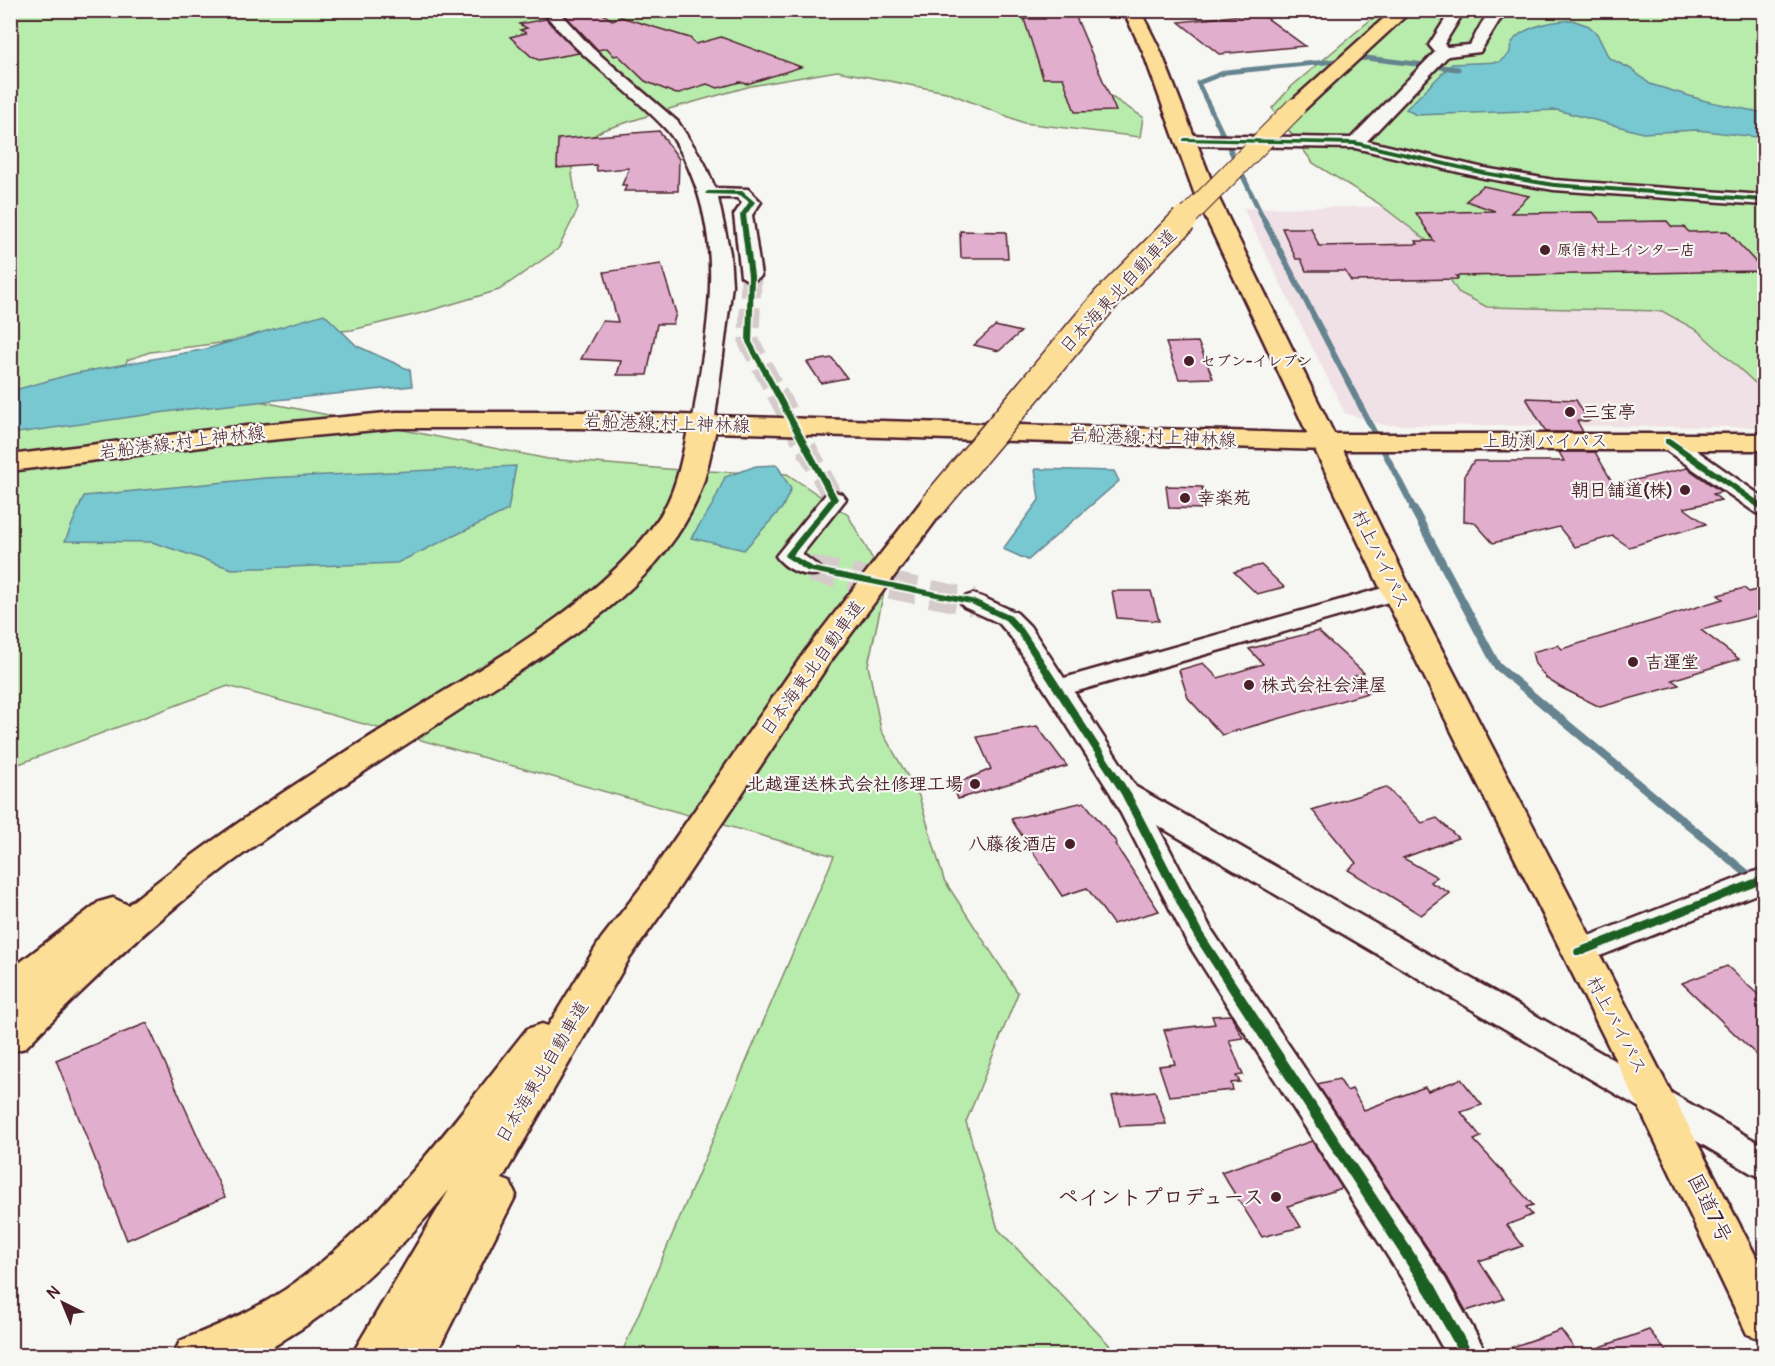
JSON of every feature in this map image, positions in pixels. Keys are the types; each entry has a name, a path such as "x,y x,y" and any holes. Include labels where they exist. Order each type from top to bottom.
{"main road":[{"name":"村上バイパス","path":"1131,10 1152,51 1206,195 1396,592 1655,1097"},
{"name":"日本海東北自動車道","path":"375,1356 615,949 655,895 817,657 934,504 1105,300 1294,108 1404,10"},
{"name":"岩船港線;村上神林線","path":"10,463 217,436 396,420 579,420 1326,442"},
{"path":"10,992 174,861 254,805 516,639 579,593 624,553 651,518 703,425"},
{"path":"10,1037 56,990 131,921 210,859 275,814 538,644 600,597 642,558 671,523 688,491 703,425"},
{"name":"上助渕バイパス","path":"1326,442 1764,442"},
{"path":"410,1356 655,895"},
{"path":"10,1001 78,939"},
{"path":"197,1356 217,1349 293,1310 361,1257 411,1202 615,949"},
{"name":"国道7号","path":"1655,1097 1764,1319"}],"street":[{"path":"549,10 587,51 672,125 695,162 708,193 722,253 722,285 703,425"},
{"path":"1444,52 1436,45 1458,10"},
{"path":"1355,144 1444,52 1475,49 1493,18 1503,10"},
{"path":"1185,140 1355,144 1484,173 1554,185 1764,200"},
{"path":"708,193 742,193 752,202 743,215 751,276"},
{"path":"1668,441 1764,508"},
{"path":"810,569 788,556 834,499"},
{"path":"1056,688 1396,592"},
{"path":"973,602 1008,618 1021,632 1126,794 1198,934 1431,1290 1468,1356"},
{"path":"1126,794 1655,1097 1764,1162"},
{"path":"1579,952 1764,879"}],"shaded area":[{"path":"1675,204 1764,232 1764,427 1383,425 1345,413 1243,208"}],"green space":[{"path":"11,11 1035,11 1063,37 1091,84 1143,117 1140,137 1024,123 946,92 837,71 751,86 603,130 572,149 572,174 578,209 558,249 499,290 422,313 352,330 150,352 127,360 123,374 548,459 679,470 787,474 848,515 886,583 868,665 881,730 919,796 944,880 1018,993 966,1122 998,1229 1119,1355 621,1355 834,856 228,686 11,767"},
{"path":"1381,11 1764,11 1764,391 1698,331 1662,311 1487,307 1458,292 1426,240 1378,203 1313,163 1272,108 1292,86"}],"water":[{"path":"1572,20 1589,26 1597,34 1609,58 1631,69 1650,84 1706,101 1764,113 1764,138 1697,130 1643,133 1557,110 1416,115 1406,109 1452,64 1499,62 1510,53 1511,44 1516,37 1524,32 1544,24"},
{"path":"324,314 357,346 410,370 412,386 180,410 11,434 11,391 72,374 206,349"},
{"path":"777,465 791,489 782,508 744,550 691,538 713,504 725,477 756,466"},
{"path":"516,466 508,510 397,563 232,569 152,542 65,541 84,496 265,478"},
{"path":"1035,469 1114,471 1119,481 1028,560 1003,549 1039,500"}],"building":[{"path":"597,10 612,20 621,17 690,38 696,44 721,37 801,67 747,84 740,82 718,88 707,84 676,94 645,81 618,55 614,56 607,48 598,50 565,15"},
{"path":"1040,10 1073,10 1116,111 1075,112 1063,78 1043,78 1024,19 1045,19"},
{"path":"1260,13 1305,46 1219,54 1179,22"},
{"path":"546,19 579,53 539,60 532,57 510,37 526,33 520,30 527,28 519,24"},
{"path":"659,131 679,159 678,191 624,191 627,185 622,185 629,168 597,171 596,165 557,168 558,139"},
{"path":"1483,186 1529,196 1511,213 1593,212 1601,222 1667,221 1672,227 1684,227 1689,232 1727,231 1764,271 1456,276 1458,279 1351,281 1345,271 1306,271 1301,259 1296,259 1282,228 1311,228 1319,246 1418,244 1416,241 1434,241 1416,213 1495,211 1466,201"},
{"path":"960,231 1006,232 1008,258 961,258"},
{"path":"661,264 676,313 673,324 657,324 647,375 617,375 621,361 581,359 602,321 618,322 604,272"},
{"path":"995,326 1021,332 999,351 974,345"},
{"name":"セブン-イレブン","path":"1198,342 1213,378 1179,379 1166,343"},
{"path":"832,358 847,378 821,383 807,362"},
{"name":"三宝亭","path":"1526,398 1576,400 1589,421 1577,421 1583,432 1546,432"},
{"path":"1559,452 1595,452 1614,485 1687,468 1721,492 1713,494 1721,500 1684,508 1706,524 1629,547 1613,536 1575,547 1559,527 1493,543 1474,522 1464,521 1465,474 1474,461 1564,461"},
{"name":"幸楽苑","path":"1166,486 1202,487 1205,509 1169,508"},
{"path":"1261,565 1284,587 1257,594 1234,572"},
{"name":"吉運堂","path":"1744,588 1749,592 1764,588 1764,614 1701,630 1739,659 1672,680 1679,685 1600,707 1547,679 1535,664 1532,652 1558,645 1562,649 1723,599 1718,595"},
{"path":"1112,591 1151,591 1159,621 1117,618"},
{"name":"株式会社会津屋","path":"1318,631 1364,673 1352,677 1368,693 1222,735 1188,698 1179,670 1203,663 1218,678 1263,664 1249,649"},
{"path":"1037,726 1067,766 958,799 953,785 991,769 977,737"},
{"path":"1386,787 1422,823 1437,818 1458,838 1403,858 1437,877 1430,882 1450,893 1421,915 1348,870 1356,863 1312,810"},
{"path":"1084,802 1117,843 1115,844 1159,911 1113,924 1087,888 1062,896 1011,819"},
{"path":"1727,966 1764,1000 1764,1062 1682,983"},
{"path":"1231,1015 1243,1038 1229,1040 1243,1075 1236,1076 1240,1082 1231,1083 1233,1090 1169,1096 1159,1066 1175,1064 1164,1030 1215,1024 1212,1016"},
{"path":"147,1023 225,1197 127,1240 56,1060"},
{"path":"1339,1079 1347,1091 1352,1089 1364,1110 1425,1087 1428,1091 1461,1079 1482,1105 1461,1112 1481,1137 1474,1140 1533,1205 1526,1207 1532,1215 1507,1225 1523,1246 1479,1261 1504,1299 1466,1311 1447,1277 1317,1084"},
{"path":"1155,1091 1166,1124 1120,1126 1112,1096"},
{"name":"ペイントプロデュース","path":"1312,1141 1342,1188 1288,1206 1301,1227 1262,1237 1221,1172"},
{"path":"1561,1330 1580,1356 1499,1356 1498,1352"},
{"path":"1649,1330 1670,1356 1587,1356 1586,1352"}],"waterway":[{"path":"1265,221 1198,83 1226,72 1366,58 1458,69"},
{"path":"1265,221 1414,509"},
{"path":"1413,508 1497,666 1757,882"},
{"path":"1755,881 1764,888"}],"tunnel":[{"path":"751,276 749,342 834,499"},
{"path":"810,569 973,602"}],"cycle path":[{"path":"1185,140 1355,143 1484,173 1554,185 1764,200"},
{"path":"708,193 742,193 752,202 743,215 751,276 749,342 834,499 788,556 810,569 973,602 1008,618 1021,632 1126,794 1198,934 1431,1290 1468,1356"},
{"path":"1668,441 1764,508"},
{"path":"1579,952 1764,879"}],"place":[{"name":"原信 村上インター店","path":"1545,250"},
{"name":"セブン-イレブン","path":"1189,361"},
{"name":"三宝亭","path":"1570,412"},
{"name":"朝日舗道(株)","path":"1685,490"},
{"name":"幸楽苑","path":"1185,498"},
{"name":"吉運堂","path":"1633,662"},
{"name":"株式会社会津屋","path":"1249,685"},
{"name":"北越運送株式会社修理工場","path":"975,784"},
{"name":"八藤後酒店","path":"1070,844"},
{"name":"ペイントプロデュース","path":"1276,1197"}]}
